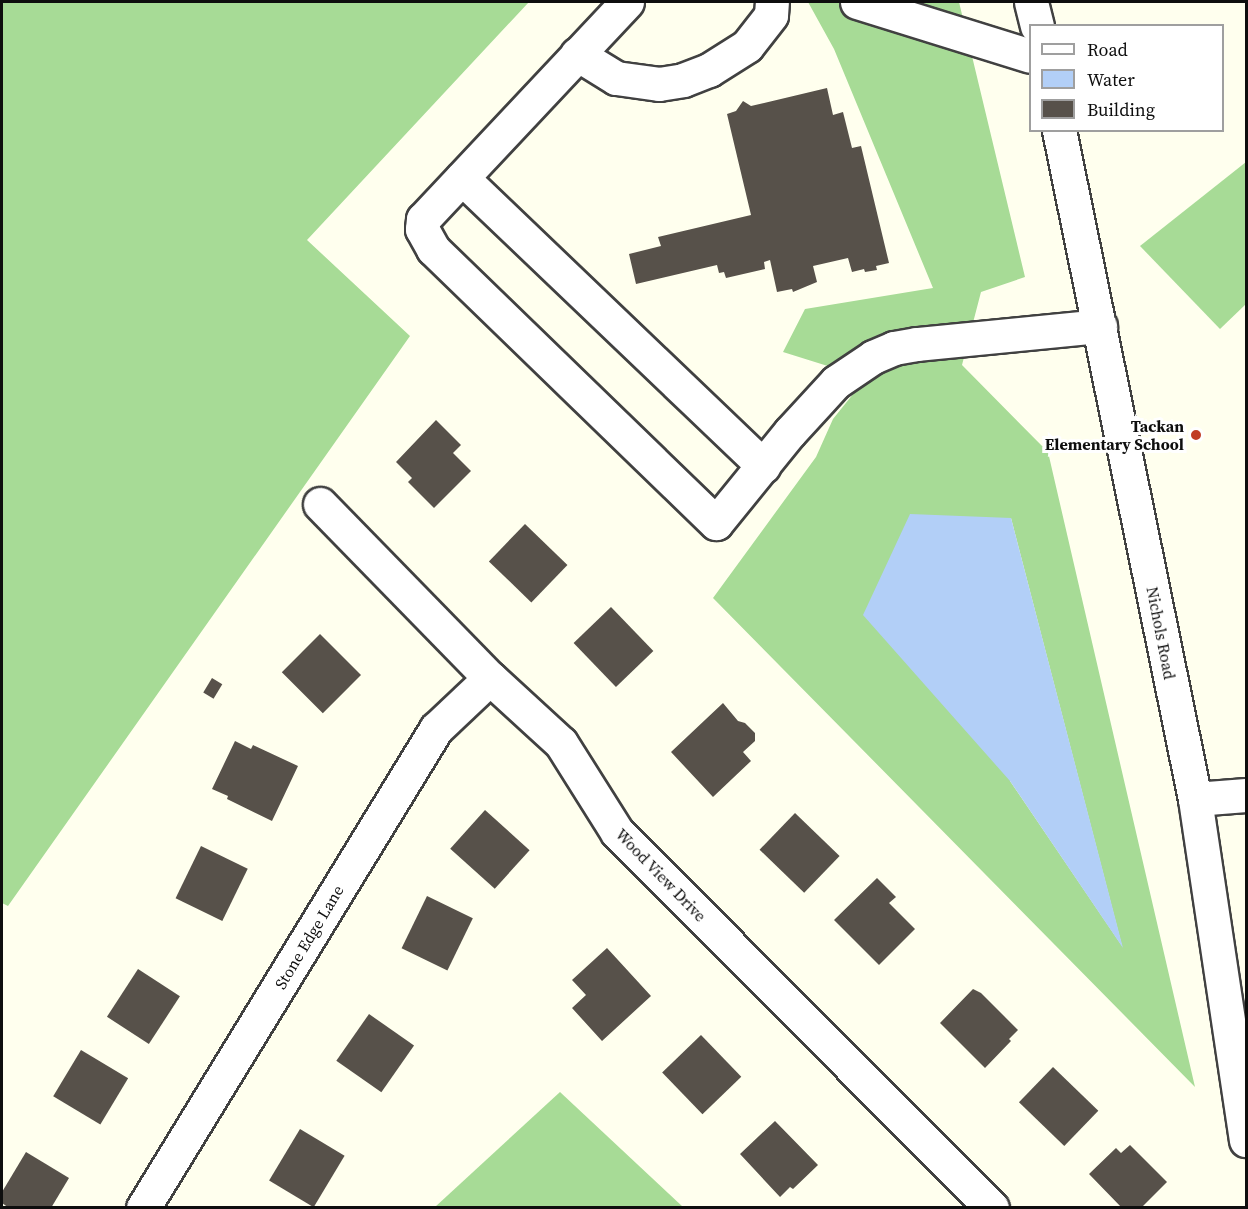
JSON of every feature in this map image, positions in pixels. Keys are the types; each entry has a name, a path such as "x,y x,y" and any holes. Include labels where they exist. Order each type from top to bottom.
{"street":[{"path":"627,2 423,219 424,238 716,523 836,382 873,357 894,348 992,334 1101,326"},
{"path":"577,54 616,78 659,84 683,80 709,70 747,46 771,15 772,2"},
{"path":"857,2 1029,56"},
{"path":"1031,2 1036,24"},
{"name":"Nichols Road","path":"1059,132 1101,326 1195,799 1243,1097 1246,1140"},
{"path":"462,178 763,466"},
{"name":"Wood View Drive","path":"320,504 490,678 561,743 617,832 992,1208"},
{"name":"Stone Edge Lane","path":"143,1208 436,729 490,678"},
{"path":"1195,799 1246,795"}],"green space":[{"path":"2,2 529,2 307,240 410,336 8,906 2,903"},
{"path":"808,2 959,2 1025,277 981,292 962,365 1048,452 1195,1087 713,598 816,457 833,419 866,378 783,352 805,309 933,288 834,49","holes":["1011,518 1122,946 1010,781"]},
{"path":"1246,162 1246,304 1220,329 1140,246"},
{"path":"560,1092 683,1207 435,1207"}],"water":[{"path":"910,514 1011,518 1123,948 1010,781 863,615"}],"building":[{"path":"827,88 833,115 843,112 852,148 861,146 889,263 876,266 877,270 865,272 864,269 852,272 848,258 813,266 817,282 793,292 792,289 777,292 770,260 764,262 765,269 726,278 724,272 719,273 717,265 636,284 629,254 661,246 658,237 751,215 727,114 736,111 743,101 751,106"},
{"path":"436,420 461,445 453,453 471,471 434,508 408,482 412,478 396,462"},
{"path":"525,524 567,565 531,602 489,561"},
{"path":"611,607 653,651 616,687 574,643"},
{"path":"320,634 361,675 323,713 282,672"},
{"path":"212,678 222,684 214,699 203,693"},
{"path":"723,703 738,721 745,723 755,733 755,741 743,752 751,761 713,797 671,752"},
{"path":"235,741 251,749 253,745 298,766 272,821 212,789"},
{"path":"485,810 530,850 495,889 450,849"},
{"path":"795,813 840,856 804,893 760,850"},
{"path":"201,846 248,869 222,921 176,898"},
{"path":"877,878 896,897 889,903 915,929 879,965 834,920"},
{"path":"427,896 473,918 447,970 402,948"},
{"path":"607,948 651,996 602,1041 572,1008 586,995 572,980"},
{"path":"138,969 180,996 149,1044 107,1017"},
{"path":"973,989 981,993 1018,1030 1009,1039 1011,1041 985,1068 940,1023"},
{"path":"369,1014 414,1046 381,1092 336,1061"},
{"path":"701,1035 741,1077 702,1114 662,1073"},
{"path":"81,1050 128,1078 100,1125 53,1096"},
{"path":"1053,1067 1098,1111 1064,1146 1019,1102"},
{"path":"775,1121 818,1165 793,1189 790,1187 780,1197 740,1154"},
{"path":"300,1129 345,1156 314,1207 269,1180"},
{"path":"1130,1145 1167,1182 1141,1208 1122,1208 1089,1174 1116,1148 1121,1153"},
{"path":"26,1152 69,1178 51,1208 9,1208 2,1203 2,1192"}],"place":[{"name":"Tackan Elementary School","path":"1196,435"}]}
